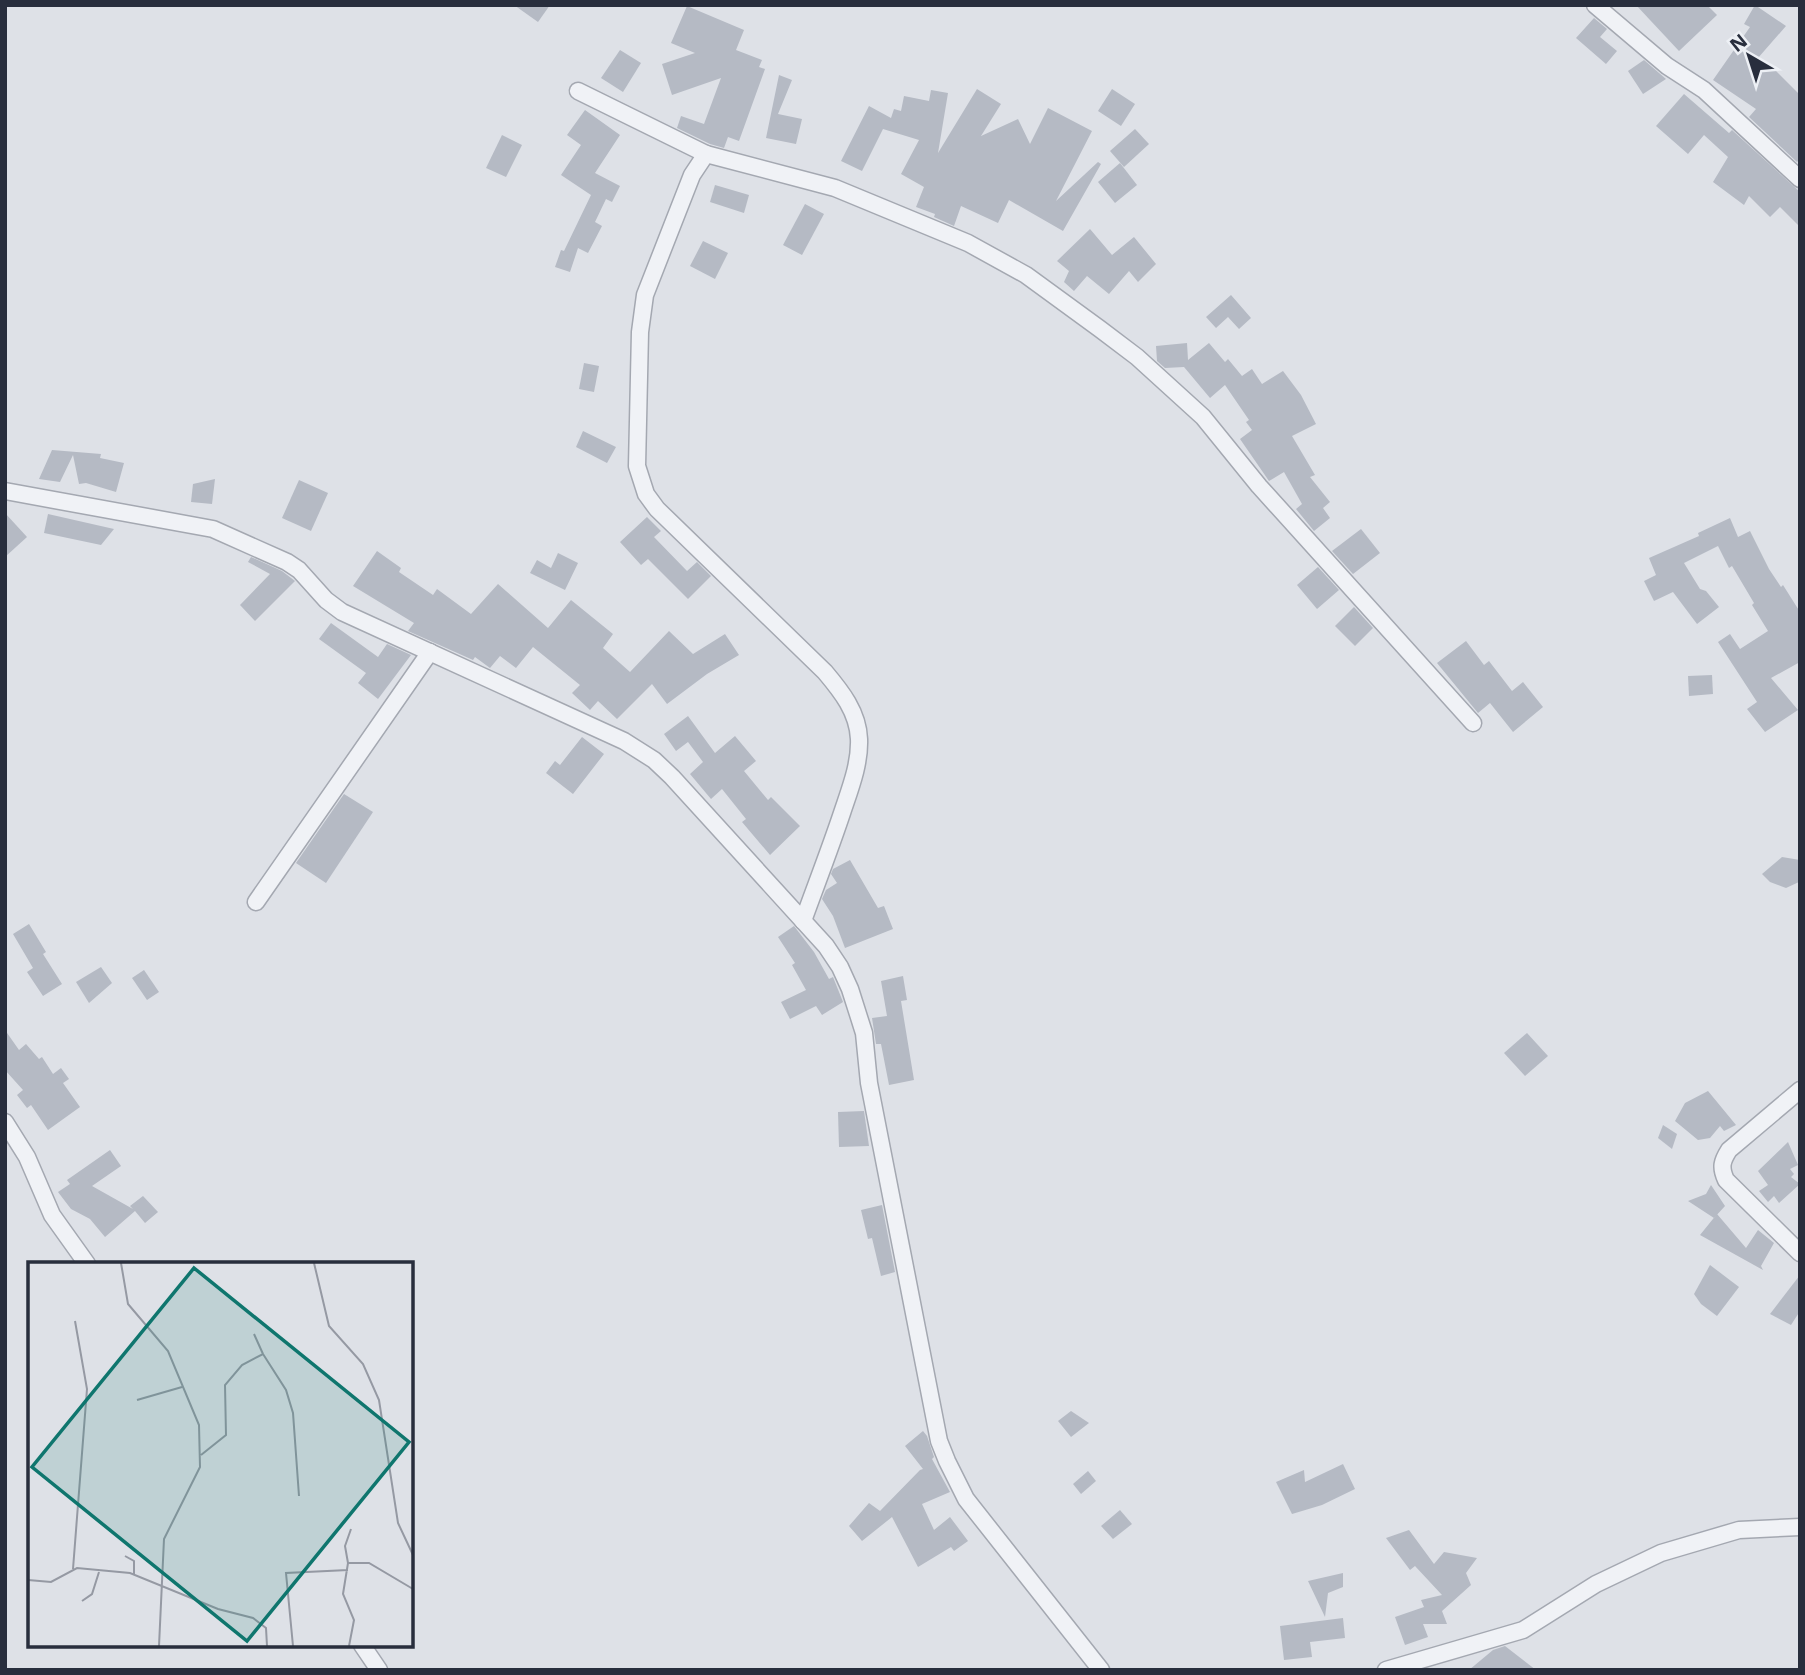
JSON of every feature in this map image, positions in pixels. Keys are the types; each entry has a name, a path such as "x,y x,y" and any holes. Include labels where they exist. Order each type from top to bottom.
{"street":[{"path":"1595,5 1667,66 1704,90 1800,179"},
{"path":"578,91 706,154 835,188 968,243 1026,275 1137,357 1203,417 1259,485 1473,723"},
{"path":"706,154 692,175 645,295 640,332 637,466 646,494 657,509 825,672 843,694 854,715 859,738 854,775 803,920"},
{"path":"5,491 213,529 287,562 299,570 326,600 342,612 624,741 654,760 803,920 840,967 858,1010 864,1033 872,1097 939,1441 966,1499 1101,1670"},
{"path":"256,902 430,652"},
{"path":"1800,1090 1729,1150 1722,1161 1721,1170 1726,1180 1800,1253"},
{"path":"5,1122 27,1157 52,1215 85,1262"},
{"path":"1386,1670 1523,1630 1597,1584 1661,1553 1738,1530 1800,1527"},
{"path":"363,1647 379,1670"}],"building":[{"path":"514,5 550,5 538,22"},
{"path":"1636,5 1707,5 1717,15 1679,51"},
{"path":"1755,5 1786,26 1758,58 1772,67 1800,95 1800,159 1797,162 1749,117 1756,109 1713,80 1750,27 1744,24"},
{"path":"687,6 744,30 736,50 762,60 759,67 765,69 739,141 728,137 724,148 677,128 681,116 704,124 721,78 672,95 662,64 695,53 671,43"},
{"path":"1594,18 1607,29 1600,37 1617,51 1606,64 1576,38"},
{"path":"620,50 641,63 623,92 601,78"},
{"path":"1644,60 1666,79 1643,94 1628,71"},
{"path":"779,75 792,80 778,114 802,119 796,144 766,138"},
{"path":"977,89 1001,104 981,136 1018,119 1030,144 1048,108 1092,131 1056,201 1098,162 1101,164 1063,231 1009,200 998,223 961,206 954,226 934,217 935,214 916,207 924,187 901,174 919,140 883,129 862,171 841,161 869,106 891,118 894,109 901,111 904,96 929,101 931,90 948,93 938,153"},
{"path":"1112,89 1135,104 1121,126 1098,111"},
{"path":"1684,94 1729,133 1732,130 1800,192 1800,227 1780,207 1770,217 1749,196 1744,205 1713,182 1728,157 1704,135 1688,154 1656,126"},
{"path":"585,110 620,135 595,173 620,186 612,202 606,199 595,222 602,226 588,253 578,248 570,272 555,267 561,250 564,251 591,195 561,175 581,145 567,135"},
{"path":"1135,129 1149,144 1124,167 1110,151"},
{"path":"502,135 522,145 506,177 486,168"},
{"path":"1120,163 1137,185 1115,203 1098,182"},
{"path":"715,185 749,195 744,213 710,202"},
{"path":"805,204 824,214 802,255 783,245"},
{"path":"1090,229 1112,255 1134,237 1156,264 1138,282 1129,271 1109,294 1087,276 1074,291 1064,282 1069,271 1057,261"},
{"path":"703,241 728,253 715,279 690,266"},
{"path":"1231,295 1251,318 1239,329 1228,317 1216,328 1206,317"},
{"path":"1187,343 1188,360 1209,343 1225,362 1228,359 1242,376 1252,369 1262,384 1283,371 1301,395 1316,424 1292,436 1315,475 1310,477 1330,502 1323,508 1330,518 1314,531 1296,509 1302,504 1284,472 1269,481 1240,439 1252,430 1246,422 1249,420 1225,385 1210,398 1184,367 1165,368 1157,361 1156,346"},
{"path":"584,363 599,366 594,392 579,389"},
{"path":"583,431 616,447 607,463 576,447"},
{"path":"52,450 101,454 100,458 124,463 116,492 86,483 79,484 73,455 60,482 39,479"},
{"path":"215,479 212,504 191,502 193,484"},
{"path":"299,480 328,493 311,531 282,518"},
{"path":"5,513 27,537 5,557"},
{"path":"48,514 114,529 101,545 44,533"},
{"path":"647,517 661,531 654,537 687,571 697,562 711,576 688,599 648,559 641,565 620,542"},
{"path":"1730,518 1738,537 1750,531 1769,569 1800,612 1800,662 1771,678 1798,710 1765,732 1747,709 1757,702 1718,642 1730,634 1740,649 1768,631 1752,605 1754,603 1732,566 1729,568 1718,546 1684,563 1700,589 1706,591 1719,607 1697,624 1673,592 1654,601 1644,581 1656,575 1649,558 1699,536 1698,533"},
{"path":"1361,529 1380,553 1353,574 1332,551"},
{"path":"377,551 401,568 399,572 433,595 437,589 471,614 498,584 548,628 571,600 613,634 603,648 630,672 669,631 693,654 725,634 739,655 707,674 667,704 652,684 617,719 598,701 590,710 572,693 580,685 533,647 516,668 500,656 490,668 475,657 473,660 408,631 414,623 353,586"},
{"path":"558,553 578,563 565,590 530,573 537,560 551,568"},
{"path":"251,557 282,571 295,581 255,621 240,605 270,574 248,562"},
{"path":"1318,567 1339,590 1317,609 1297,585"},
{"path":"1354,607 1373,628 1355,646 1335,626"},
{"path":"331,623 378,657 387,644 411,655 378,699 358,683 366,673 319,639"},
{"path":"1466,641 1484,665 1489,661 1512,691 1523,682 1543,707 1513,732 1490,703 1478,713 1437,663"},
{"path":"1712,675 1713,694 1689,696 1688,676"},
{"path":"688,716 715,753 735,736 756,761 744,771 768,800 771,797 800,826 770,855 742,822 746,819 722,789 711,799 690,774 703,762 688,742 676,751 664,734"},
{"path":"582,737 604,754 573,794 546,773 555,761 560,765"},
{"path":"344,794 373,812 326,883 296,863"},
{"path":"1782,857 1800,860 1799,882 1786,888 1770,882 1762,874"},
{"path":"850,860 878,908 884,906 893,929 845,948 833,916 822,899 826,890 837,883 831,874 833,869"},
{"path":"29,924 46,952 43,954 62,984 43,996 27,972 33,968 13,934"},
{"path":"794,926 814,952 829,979 833,977 843,1002 822,1015 816,1006 790,1019 781,1002 806,990 792,965 795,963 778,937"},
{"path":"101,967 112,983 89,1003 76,982"},
{"path":"144,970 159,992 147,1000 132,978"},
{"path":"903,976 907,1000 901,1001 914,1080 889,1085 881,1044 876,1044 872,1018 887,1016 881,981"},
{"path":"5,1030 19,1050 26,1044 39,1059 42,1057 53,1074 61,1068 69,1079 63,1083 80,1107 48,1130 31,1105 27,1108 17,1095 23,1090 5,1070"},
{"path":"1527,1033 1548,1056 1525,1076 1504,1053"},
{"path":"1708,1091 1736,1125 1724,1131 1720,1126 1710,1138 1698,1140 1675,1121 1685,1103"},
{"path":"864,1111 869,1146 839,1147 838,1112"},
{"path":"1663,1125 1677,1134 1672,1149 1658,1138"},
{"path":"1788,1142 1798,1165 1790,1169 1794,1174 1791,1177 1800,1184 1779,1203 1774,1196 1768,1202 1759,1191 1768,1185 1758,1171"},
{"path":"110,1150 121,1166 92,1186 133,1209 130,1206 143,1196 158,1212 145,1223 135,1211 105,1237 90,1219 71,1209 58,1192 70,1184 67,1180"},
{"path":"1711,1185 1725,1206 1714,1218 1688,1201 1706,1194"},
{"path":"882,1205 895,1272 881,1276 872,1238 868,1239 861,1210"},
{"path":"1717,1214 1746,1248 1758,1230 1774,1243 1761,1266 1763,1270 1700,1235"},
{"path":"1710,1265 1739,1287 1717,1316 1701,1304 1694,1294"},
{"path":"1800,1275 1800,1311 1791,1325 1770,1314"},
{"path":"1071,1411 1089,1423 1071,1437 1058,1421"},
{"path":"923,1431 934,1457 932,1459 950,1492 922,1504 934,1530 950,1517 968,1541 954,1551 951,1547 918,1567 892,1517 862,1541 849,1526 869,1503 880,1511 923,1469 905,1446"},
{"path":"1343,1464 1355,1489 1322,1505 1292,1514 1276,1482 1304,1470 1305,1482"},
{"path":"1088,1471 1096,1481 1081,1494 1073,1484"},
{"path":"1120,1510 1132,1524 1113,1539 1101,1526"},
{"path":"1409,1530 1434,1564 1444,1552 1477,1558 1466,1573 1471,1585 1442,1611 1447,1624 1423,1624 1428,1637 1405,1645 1395,1617 1424,1607 1421,1600 1442,1595 1415,1566 1410,1570 1386,1538"},
{"path":"1343,1573 1343,1587 1328,1593 1325,1617 1308,1581"},
{"path":"1343,1618 1345,1638 1310,1642 1312,1657 1284,1660 1280,1626"},
{"path":"1505,1646 1536,1670 1469,1670 1493,1650"}]}
